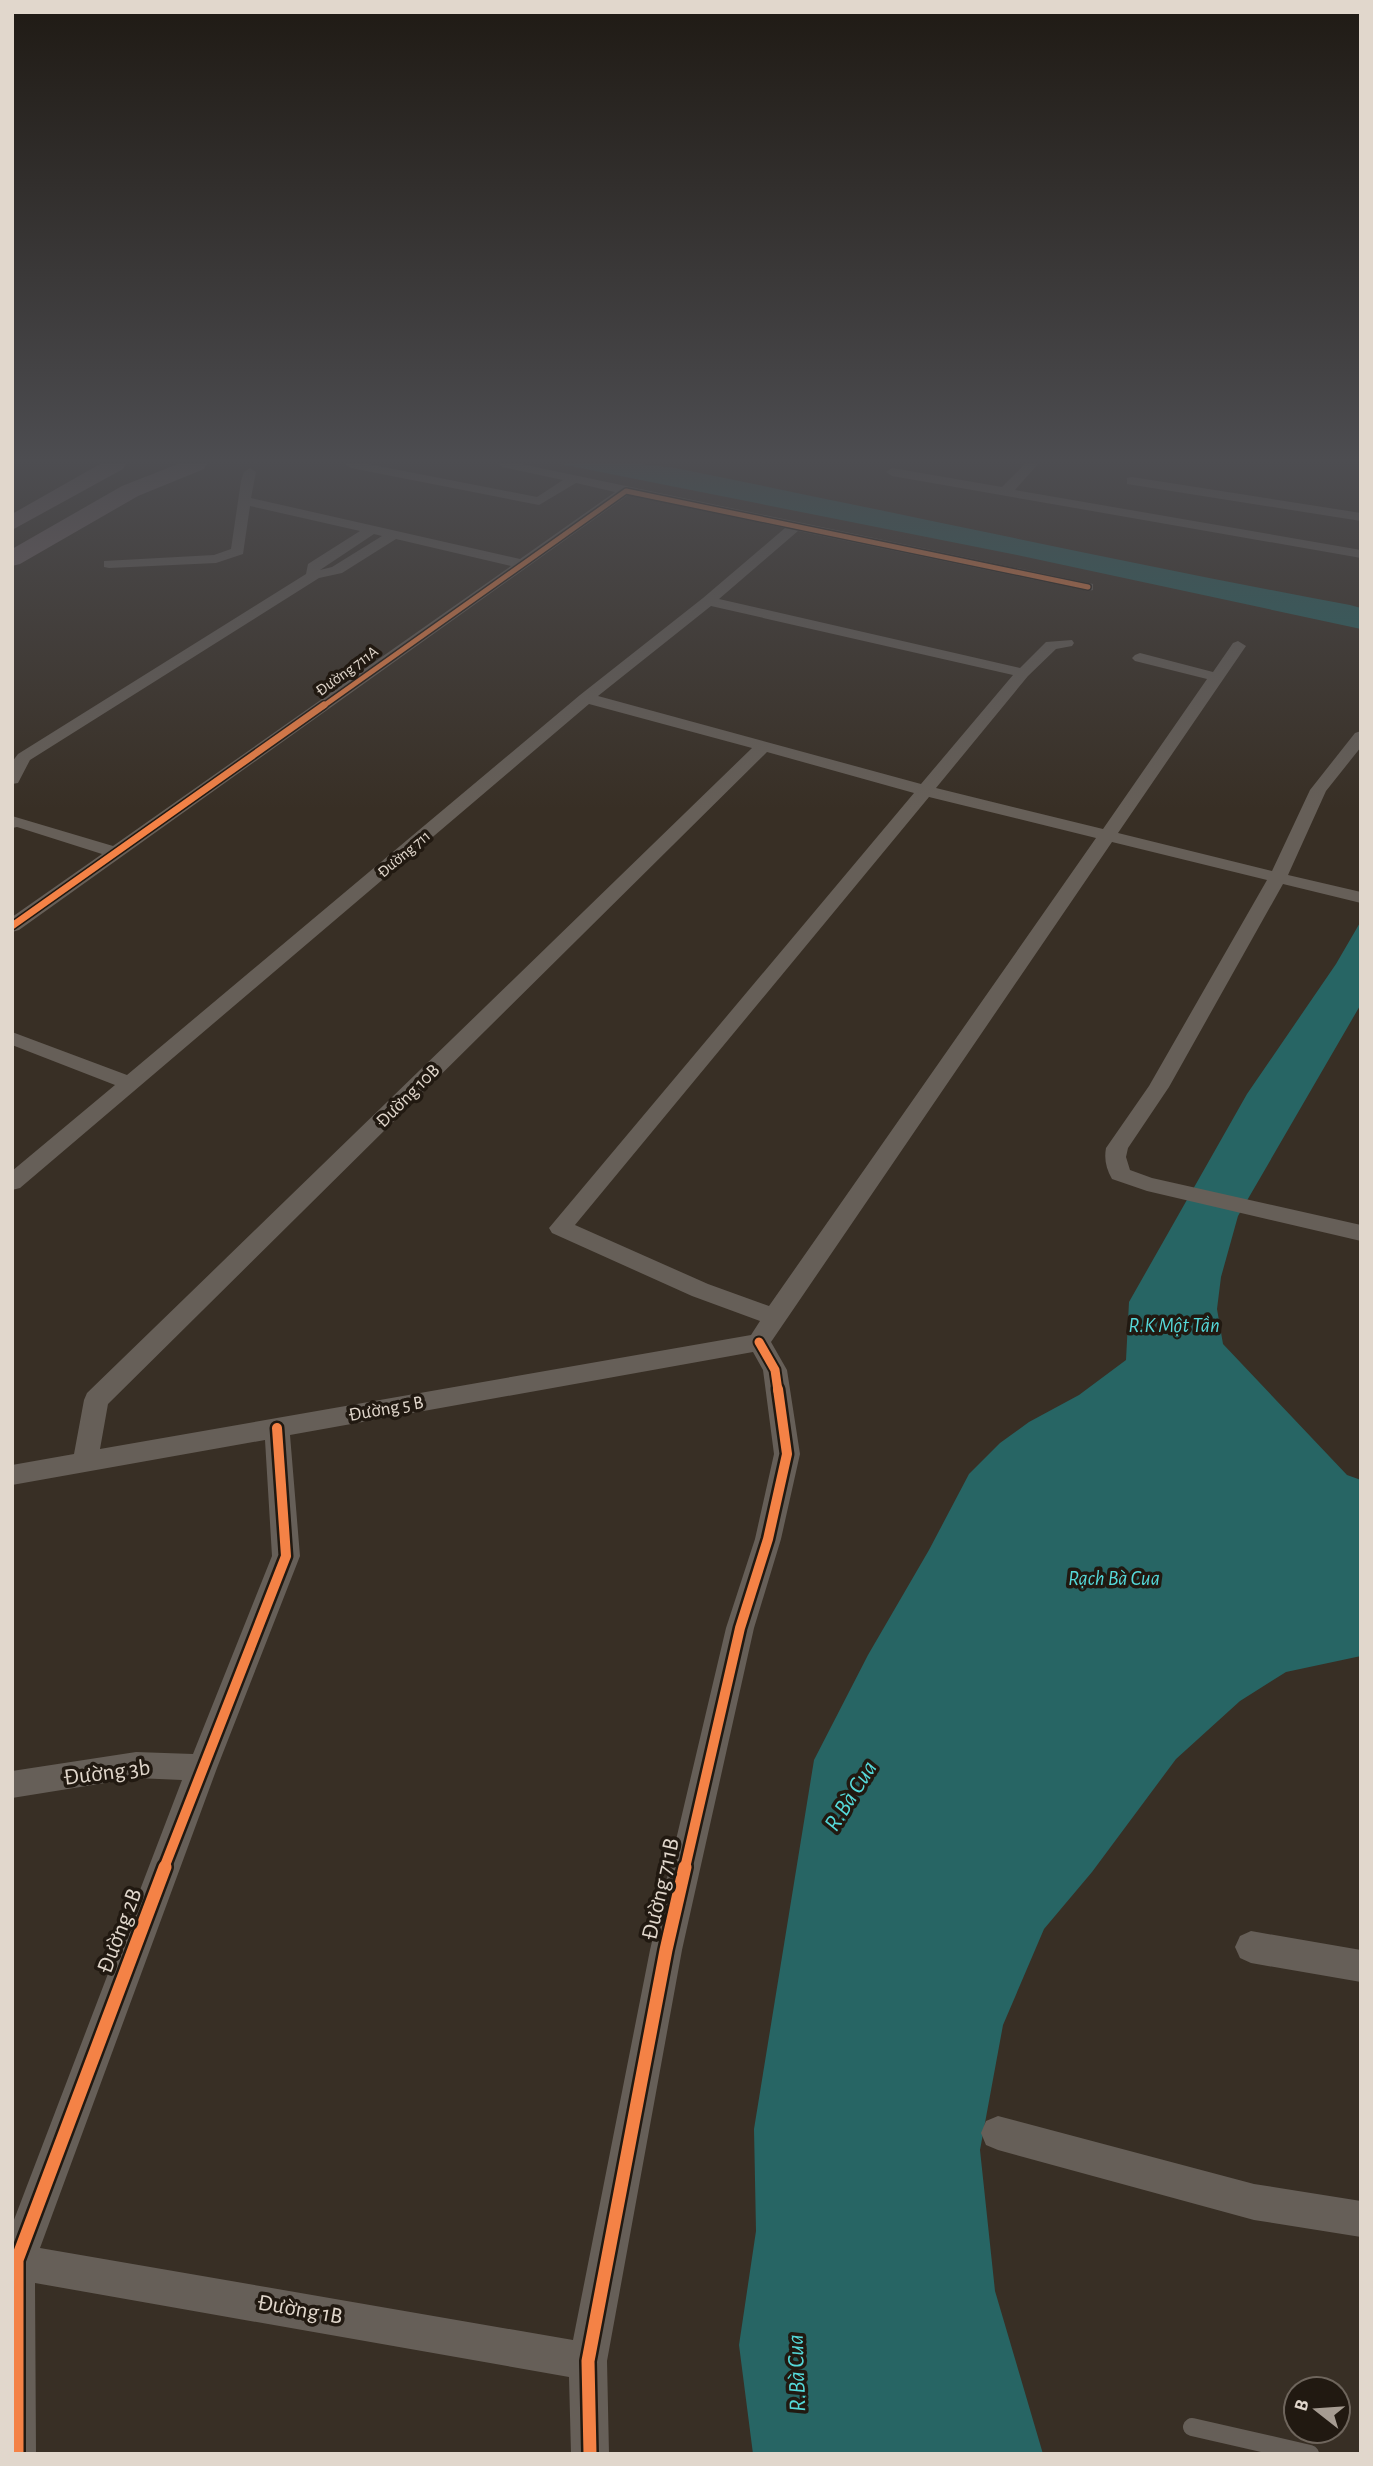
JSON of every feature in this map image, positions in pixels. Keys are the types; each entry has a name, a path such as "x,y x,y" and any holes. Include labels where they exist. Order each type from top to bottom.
{"street":[{"path":"12,779 24,757 308,579"},
{"name":"Đường 711A","path":"12,926 501,579"},
{"name":"Đường 711","path":"12,1182 396,861 586,698 733,579"},
{"path":"1050,579 1088,587"},
{"path":"708,601 1023,673"},
{"path":"1067,643 1051,645 1023,673 560,1228 700,1290 766,1329 1238,646"},
{"path":"1140,658 1216,677"},
{"path":"586,698 923,790 1361,898"},
{"path":"1361,736 1318,790 1278,876 1158,1087 1117,1148 1115,1157 1120,1174 1147,1184 1361,1233"},
{"name":"Đường 10B","path":"85,1462 96,1400 764,747"},
{"path":"13,819 117,853"},
{"path":"12,1038 128,1083"},
{"name":"Đường 5 B","path":"12,1475 277,1428 766,1329"},
{"name":"Đường 711B","path":"590,2454 588,2361 666,1951 740,1628 768,1539 787,1454 766,1329"},
{"name":"Đường 2B","path":"17,2454 14,2260 286,1556 277,1428"},
{"name":"Đường 3b","path":"12,1786 136,1765 202,1768"},
{"path":"1251,1947 1361,1966"},
{"path":"998,2133 1254,2202 1361,2220"},
{"name":"Đường 1B","path":"14,2260 588,2361"}],"lane":[{"path":"1192,2427 1310,2454"}],"water":[{"path":"1129,579 1217,579 1350,605 1361,608 1361,629"},
{"name":"Rạch Bà Cua","path":"1361,921 1361,1004 1238,1216 1221,1277 1217,1309 1223,1344 1347,1475 1361,1480 1361,1656 1286,1672 1240,1701 1176,1759 1092,1872 1044,1929 1003,2025 980,2150 995,2291 1043,2454 753,2454 739,2345 756,2231 754,2129 814,1760 868,1655 929,1550 969,1474 1000,1443 1029,1422 1079,1395 1126,1360 1129,1302 1247,1094 1336,964"}],"cycle path":[{"path":"12,926 502,579"},
{"path":"1050,579 1088,587"},
{"path":"590,2454 588,2361 666,1950 740,1628 768,1539 787,1454 775,1370 759,1342"},
{"path":"17,2454 17,2260 202,1768 286,1556 277,1428"}],"water label":[{"name":"R.K Một Tần","path":"1174,1325"},
{"name":"R.Bà Cua","path":"851,1796"},
{"name":"R.Bà Cua","path":"797,2373"}]}
